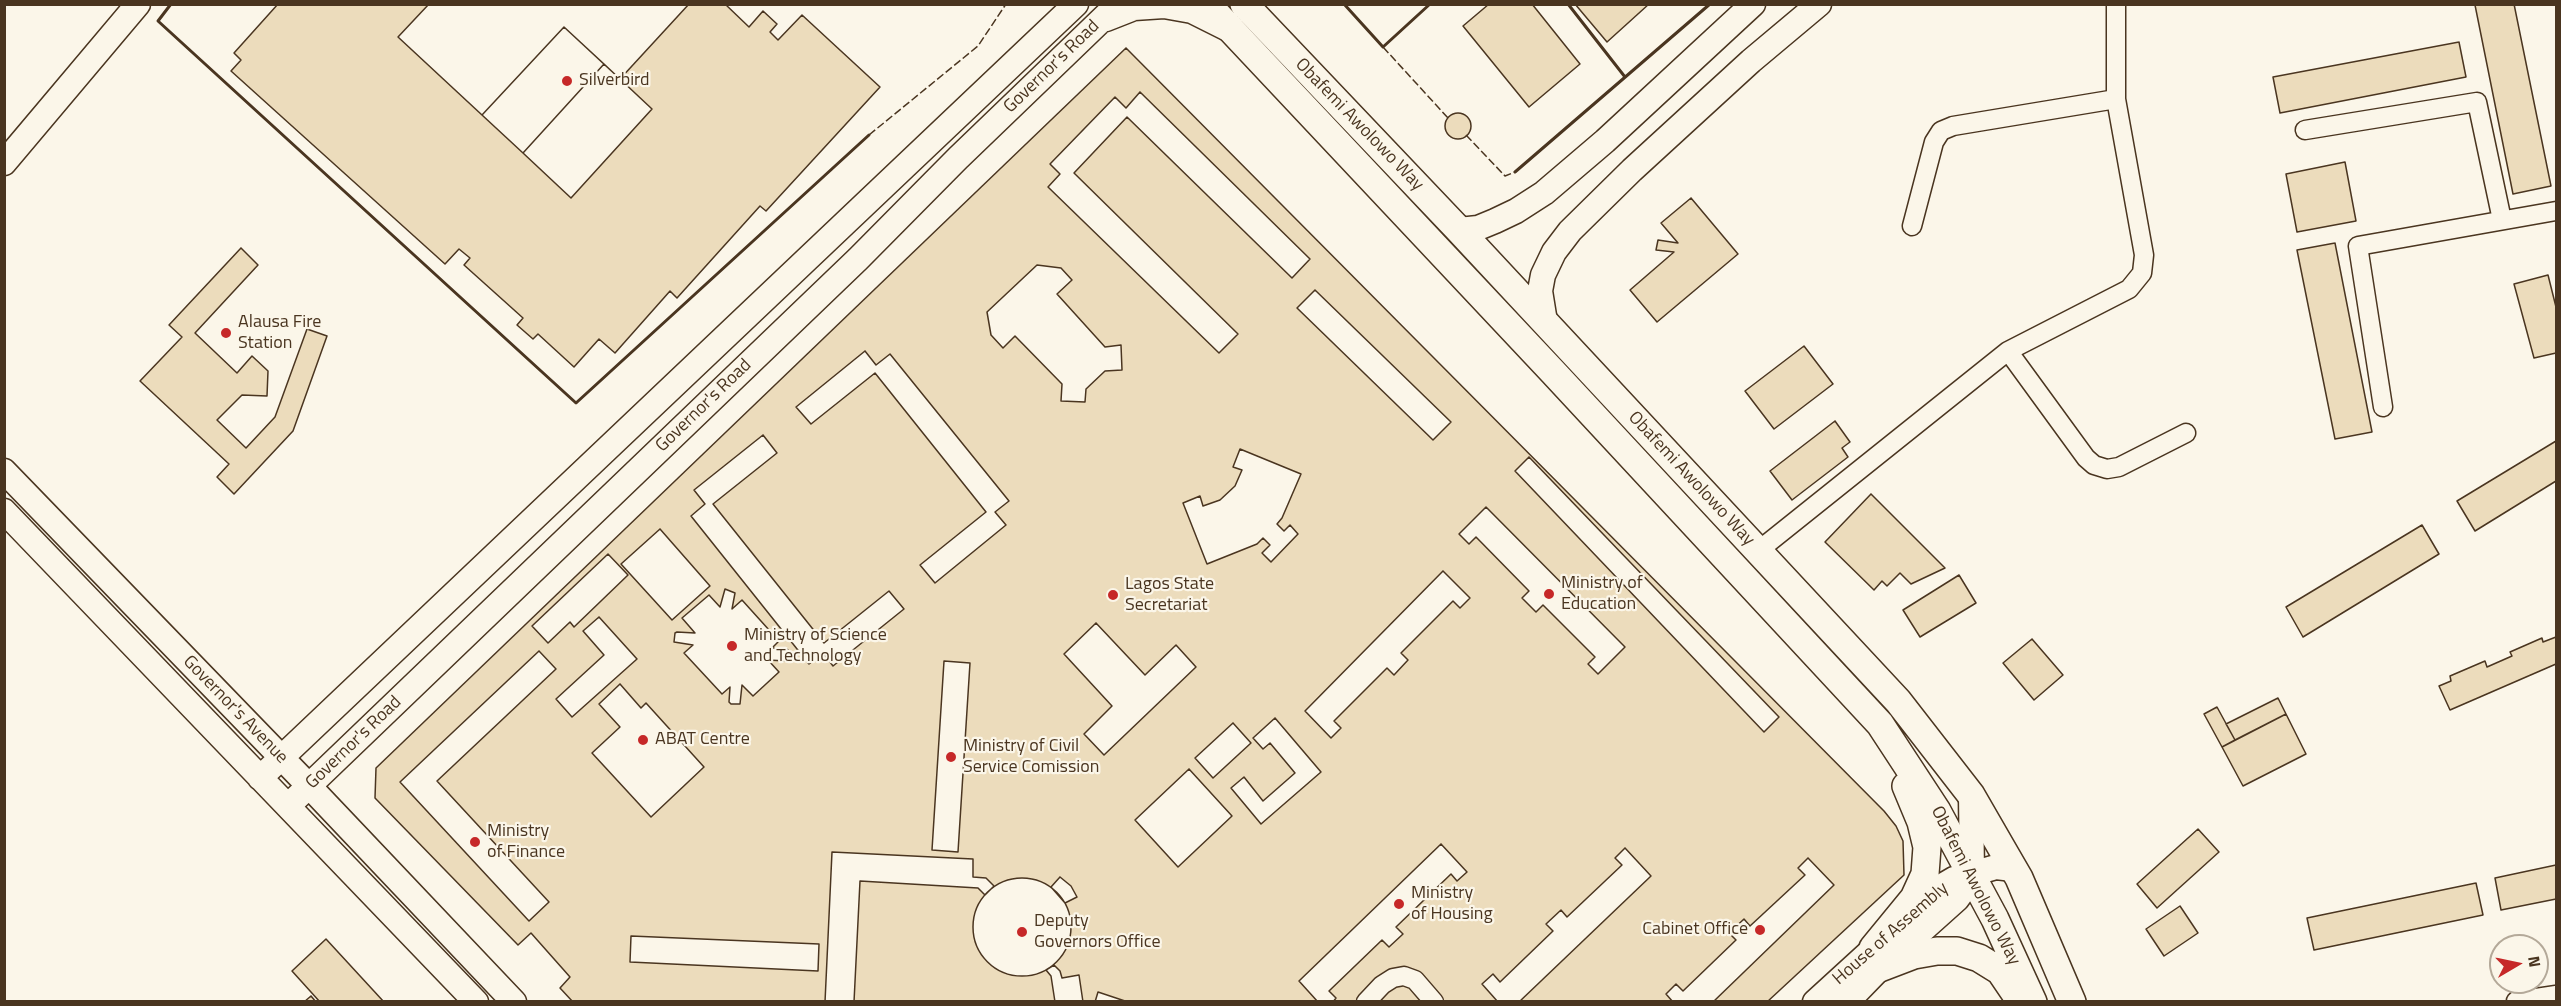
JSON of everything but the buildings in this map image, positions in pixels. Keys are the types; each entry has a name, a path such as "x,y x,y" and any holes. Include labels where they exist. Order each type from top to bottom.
{"main road":[{"name":"Obafemi Awolowo Way","path":"1207,4 1880,724 1937,811 1972,874 2033,1002"},
{"name":"Obafemi Awolowo Way","path":"1244,4 1459,230 1898,701 1971,795 2013,869 2072,1002"},
{"path":"1876,958 1914,898 1925,874 1927,847 1921,822 1880,724"},
{"path":"1876,958 1957,951 1979,958 2000,971 2020,1002"}],"street":[{"path":"4,163 138,4"},
{"path":"1459,230 1478,228 1516,211 1561,180 1753,4"},
{"path":"1545,322 1540,291 1543,275 1554,252 1590,209 1750,61 1820,4"},
{"path":"1758,550 2008,351 2129,288 2142,273 2144,255 2116,99 2116,4"},
{"path":"1109,13 1134,8 1164,6 1192,11 1229,30"},
{"name":"Governor's Road","path":"260,778 1072,8"},
{"name":"Governor's Road","path":"288,806 858,259 1109,13"},
{"path":"1912,226 1934,141 1941,131 1953,126 2116,99"},
{"path":"2305,130 2477,102 2502,220"},
{"path":"1605,141 1632,170"},
{"path":"2383,407 2358,246 2556,211"},
{"path":"2008,351 2086,458 2094,465 2107,469 2119,467 2186,432"},
{"name":"Governor's Avenue","path":"4,471 309,786 513,1002"},
{"name":"Governor's Avenue","path":"4,511 476,1002"},
{"path":"1971,795 1972,874 1996,867 2013,869"},
{"name":"House of Assembly","path":"1815,1002 1957,899 1972,874"},
{"name":"House of Assembly","path":"1847,1002 1876,958"},
{"path":"1366,1002 1382,985 1393,978 1404,976 1415,980 1434,1002"},
{"path":"2516,1001 2556,994"}],"fence":[{"path":"869,135 978,46 1006,4"},
{"path":"1383,47 1448,118"},
{"path":"1466,135 1505,176 1515,172"}],"wall":[{"path":"171,4 158,21 576,403 869,135"},
{"path":"1344,4 1383,47 1430,4"},
{"path":"1568,4 1625,77"},
{"path":"1515,172 1710,4"}],"place":[{"name":"Silverbird","path":"567,81"},
{"name":"Alausa Fire Station","path":"226,333"},
{"name":"Ministry of Education","path":"1549,594"},
{"name":"Lagos State Secretariat","path":"1113,595"},
{"name":"Ministry of Science and Technology","path":"732,646"},
{"name":"ABAT Centre","path":"643,740"},
{"name":"Ministry of Civil Service Comission","path":"951,757"},
{"name":"Ministry of Finance","path":"475,842"},
{"name":"Ministry of Housing","path":"1399,904"},
{"name":"Cabinet Office","path":"1760,930"},
{"name":"Deputy Governors Office","path":"1022,932"}]}
